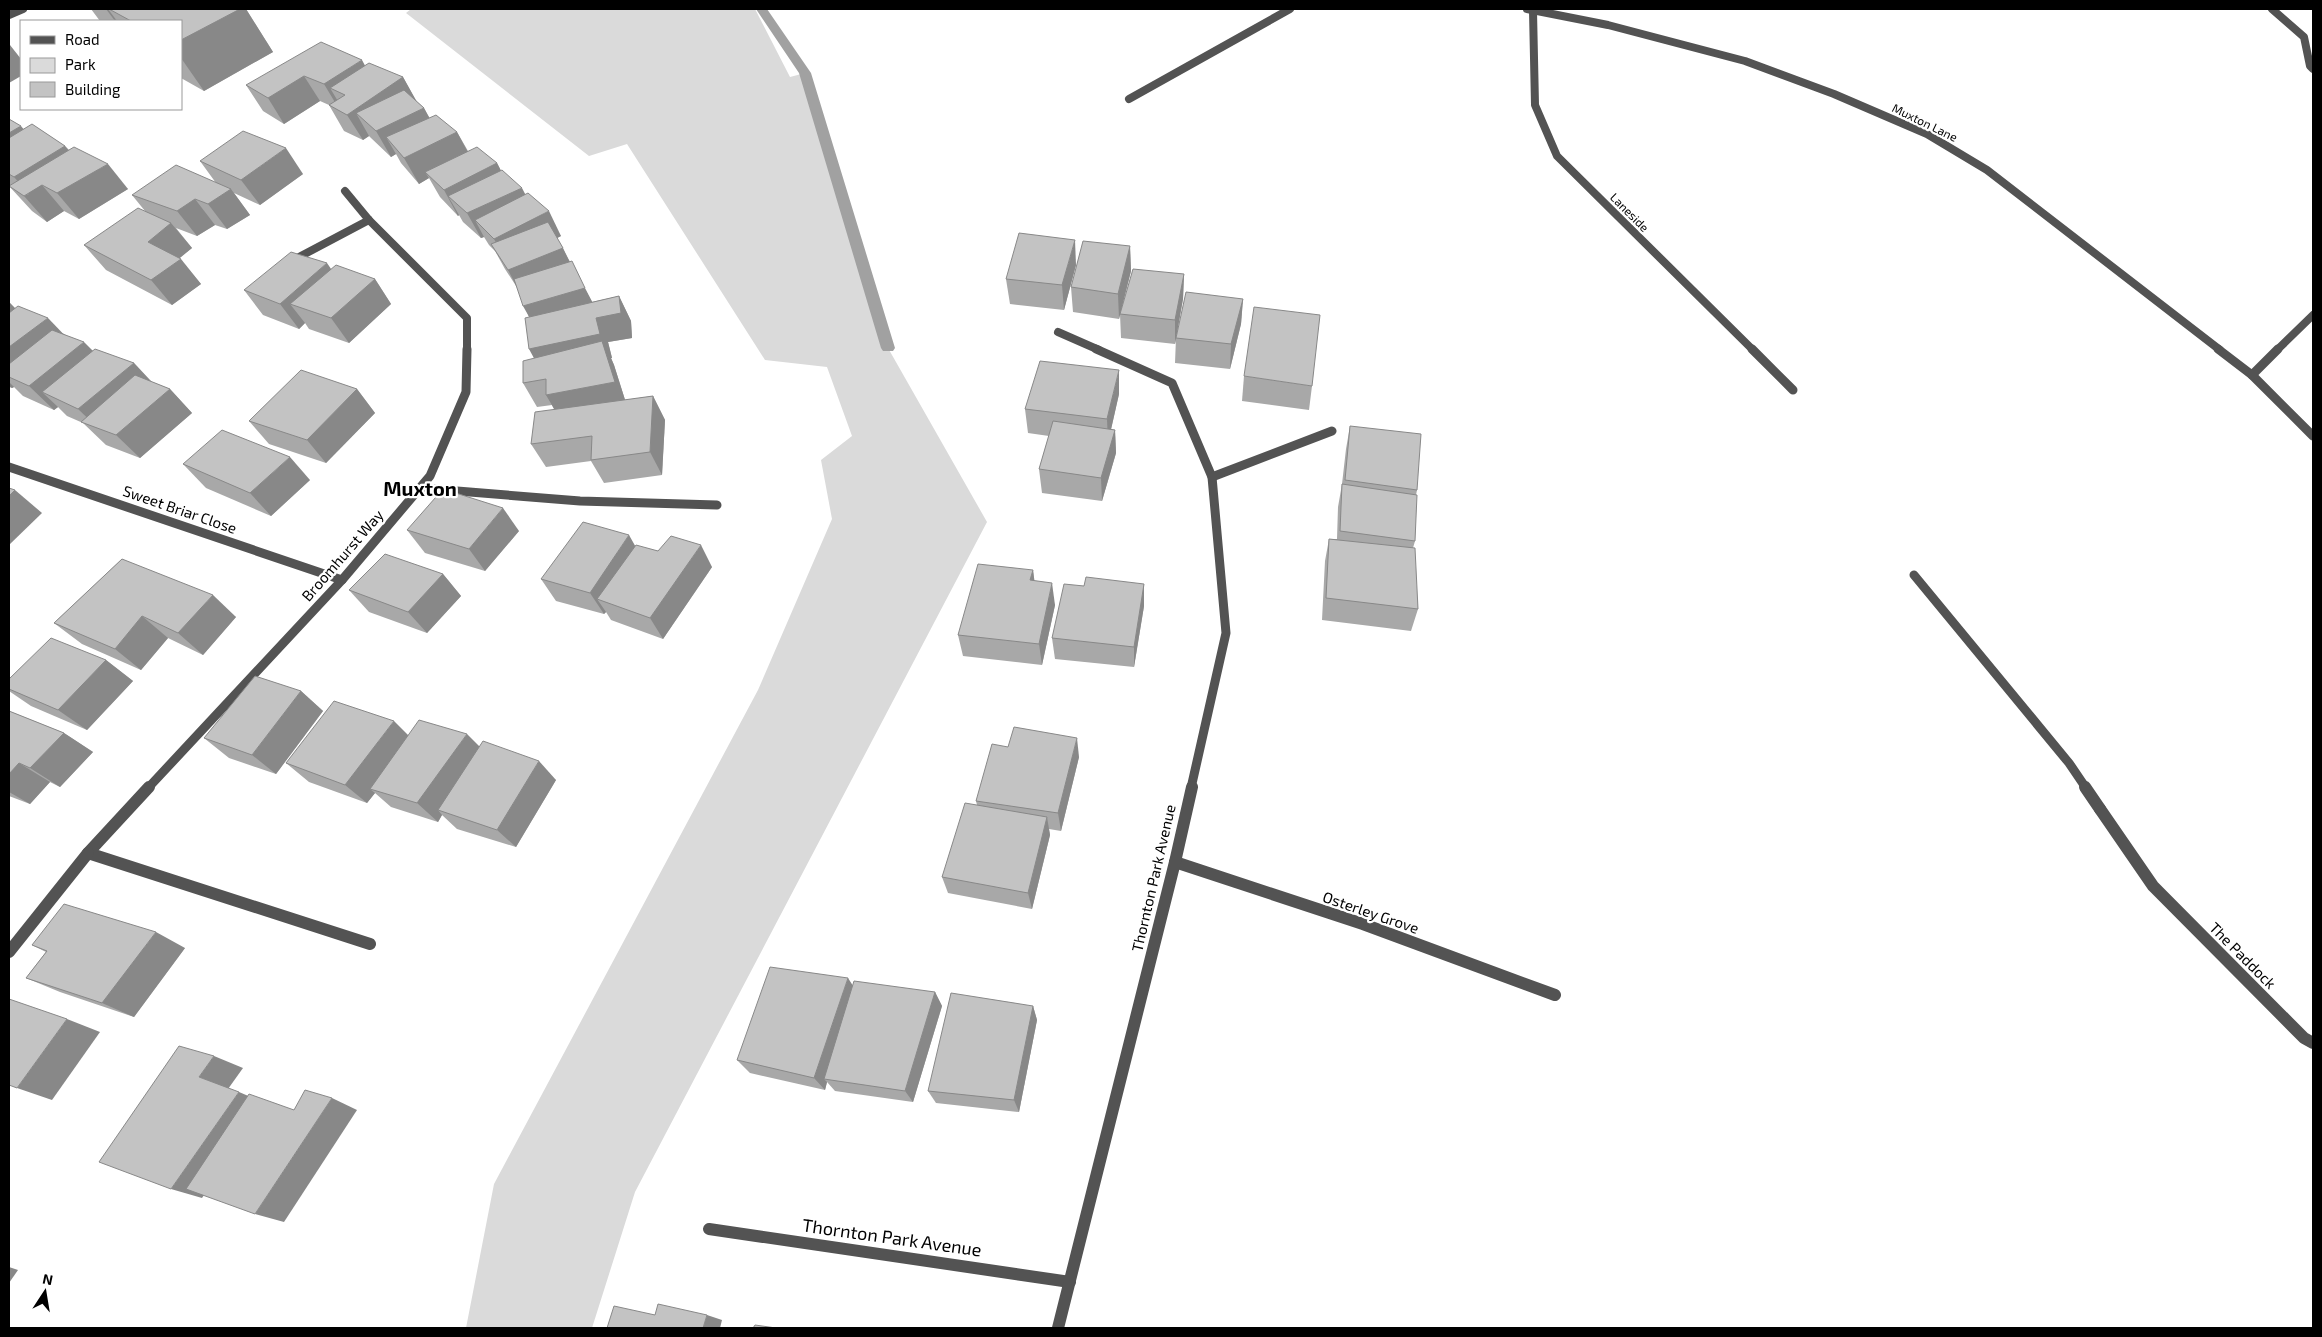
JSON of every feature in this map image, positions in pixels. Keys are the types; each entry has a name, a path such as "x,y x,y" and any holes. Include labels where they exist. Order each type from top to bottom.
{"street":[{"path":"9,15 23,9"},
{"path":"1129,99 1290,9"},
{"path":"2272,9 2304,37 2310,66 2313,69"},
{"name":"Muxton Lane","path":"1530,10 1608,25 1745,61 1834,94 1927,134 1987,170 2252,375 2313,436"},
{"name":"Laneside","path":"1530,10 1535,105 1557,156 1793,390"},
{"name":"Broomhurst Way","path":"9,952 88,853 342,580 430,476 466,392 467,318 369,220 345,191"},
{"path":"299,257 369,220"},
{"path":"2252,375 2313,315"},
{"name":"Thornton Park Avenue","path":"1058,332 1172,383 1212,477 1226,632 1175,862 1058,1328"},
{"path":"1212,477 1332,431"},
{"name":"Sweet Briar Close","path":"9,467 342,580"},
{"path":"420,488 580,501 716,505"},
{"name":"The Paddock","path":"1914,575 2069,763 2152,886 2304,1038 2313,1043"},
{"path":"88,853 370,944"},
{"name":"Osterley Grove","path":"1175,862 1363,924 1555,995"},
{"name":"Thornton Park Avenue","path":"709,1229 1070,1282"}],"green space":[{"path":"411,9 755,9 790,77 805,73 888,348 987,522 635,1192 592,1328 466,1328 494,1184 758,690 832,519 821,460 852,436 827,367 765,360 627,144 589,156 406,13"}],"building":[{"path":"109,9 240,9 182,39 182,20 129,20"},
{"path":"321,42 362,60 324,84 304,76 268,98 246,85"},
{"path":"369,63 403,77 347,115 329,105 345,95 330,88"},
{"path":"404,90 424,108 376,131 356,113"},
{"path":"436,115 457,132 404,158 386,137"},
{"path":"9,119 21,126 9,133"},
{"path":"32,124 65,146 14,177 9,174 9,138"},
{"path":"243,131 286,148 241,180 200,161"},
{"path":"74,147 108,164 57,193 42,185 24,196 9,186"},
{"path":"477,147 497,163 444,190 425,172"},
{"path":"176,165 231,189 208,204 195,199 177,211 132,195"},
{"path":"502,170 522,188 467,213 448,196"},
{"path":"528,193 549,211 494,239 475,220"},
{"path":"138,208 171,223 148,242 181,259 151,280 84,245"},
{"path":"548,222 563,248 508,270 491,244"},
{"path":"1019,233 1075,240 1062,285 1006,279"},
{"path":"1083,241 1130,246 1118,294 1071,287"},
{"path":"291,252 327,263 280,304 244,290"},
{"path":"572,261 585,288 523,306 514,279"},
{"path":"336,265 375,279 331,318 290,304"},
{"path":"1133,269 1184,274 1175,320 1120,314"},
{"path":"1186,292 1243,299 1231,344 1176,338"},
{"path":"619,296 621,313 596,318 600,334 529,349 525,318"},
{"path":"18,306 48,318 9,347 9,313"},
{"path":"1254,307 1320,315 1312,386 1244,376"},
{"path":"52,330 84,342 29,386 9,377 9,364"},
{"path":"602,341 615,382 546,395 546,379 523,383 523,361"},
{"path":"95,349 134,363 78,409 42,392"},
{"path":"1040,361 1119,370 1107,419 1025,409"},
{"path":"301,370 357,389 307,440 249,421"},
{"path":"135,375 170,389 116,435 81,422"},
{"path":"653,396 650,452 591,460 592,436 531,444 535,412"},
{"path":"1053,421 1115,430 1101,478 1039,469"},
{"path":"1350,426 1421,434 1417,490 1345,480"},
{"path":"222,430 290,457 250,493 183,464"},
{"path":"1342,484 1417,495 1415,541 1340,531"},
{"path":"9,488 15,490 9,496"},
{"path":"443,489 503,508 469,549 407,530"},
{"path":"583,522 629,535 590,593 541,579"},
{"path":"671,536 701,545 650,618 597,599 636,545 658,551"},
{"path":"1329,539 1415,548 1418,609 1326,598"},
{"path":"385,554 443,574 408,612 349,590"},
{"path":"122,559 213,595 178,633 142,616 115,649 54,623"},
{"path":"978,564 1033,570 1030,580 1052,583 1039,644 958,635"},
{"path":"1086,577 1144,584 1134,647 1052,638 1064,584 1084,586"},
{"path":"51,638 106,660 58,710 9,689 9,679"},
{"path":"255,676 301,691 252,755 204,738"},
{"path":"334,701 394,721 345,785 286,763"},
{"path":"9,711 64,733 30,768 19,763 9,774"},
{"path":"419,720 467,734 417,803 370,789"},
{"path":"1014,727 1077,738 1058,813 976,801 992,744 1008,747"},
{"path":"483,741 539,761 497,830 438,810"},
{"path":"965,803 1047,817 1028,893 942,877"},
{"path":"64,904 156,932 102,1003 26,978 47,951 32,945"},
{"path":"770,967 848,978 814,1078 737,1060"},
{"path":"854,981 935,992 905,1091 824,1079"},
{"path":"951,993 1033,1006 1014,1100 928,1091"},
{"path":"9,999 67,1019 17,1088 9,1085"},
{"path":"179,1046 214,1056 199,1077 239,1092 171,1189 99,1162"},
{"path":"305,1090 332,1098 255,1214 186,1189 249,1094 294,1110"},
{"path":"658,1304 707,1315 703,1328 607,1328 614,1306 655,1315"},
{"path":"755,1325 776,1328 753,1328"}],"waterway":[{"path":"762,9 805,73 888,348"}],"district":[{"name":"Muxton","path":"420,488"}]}
